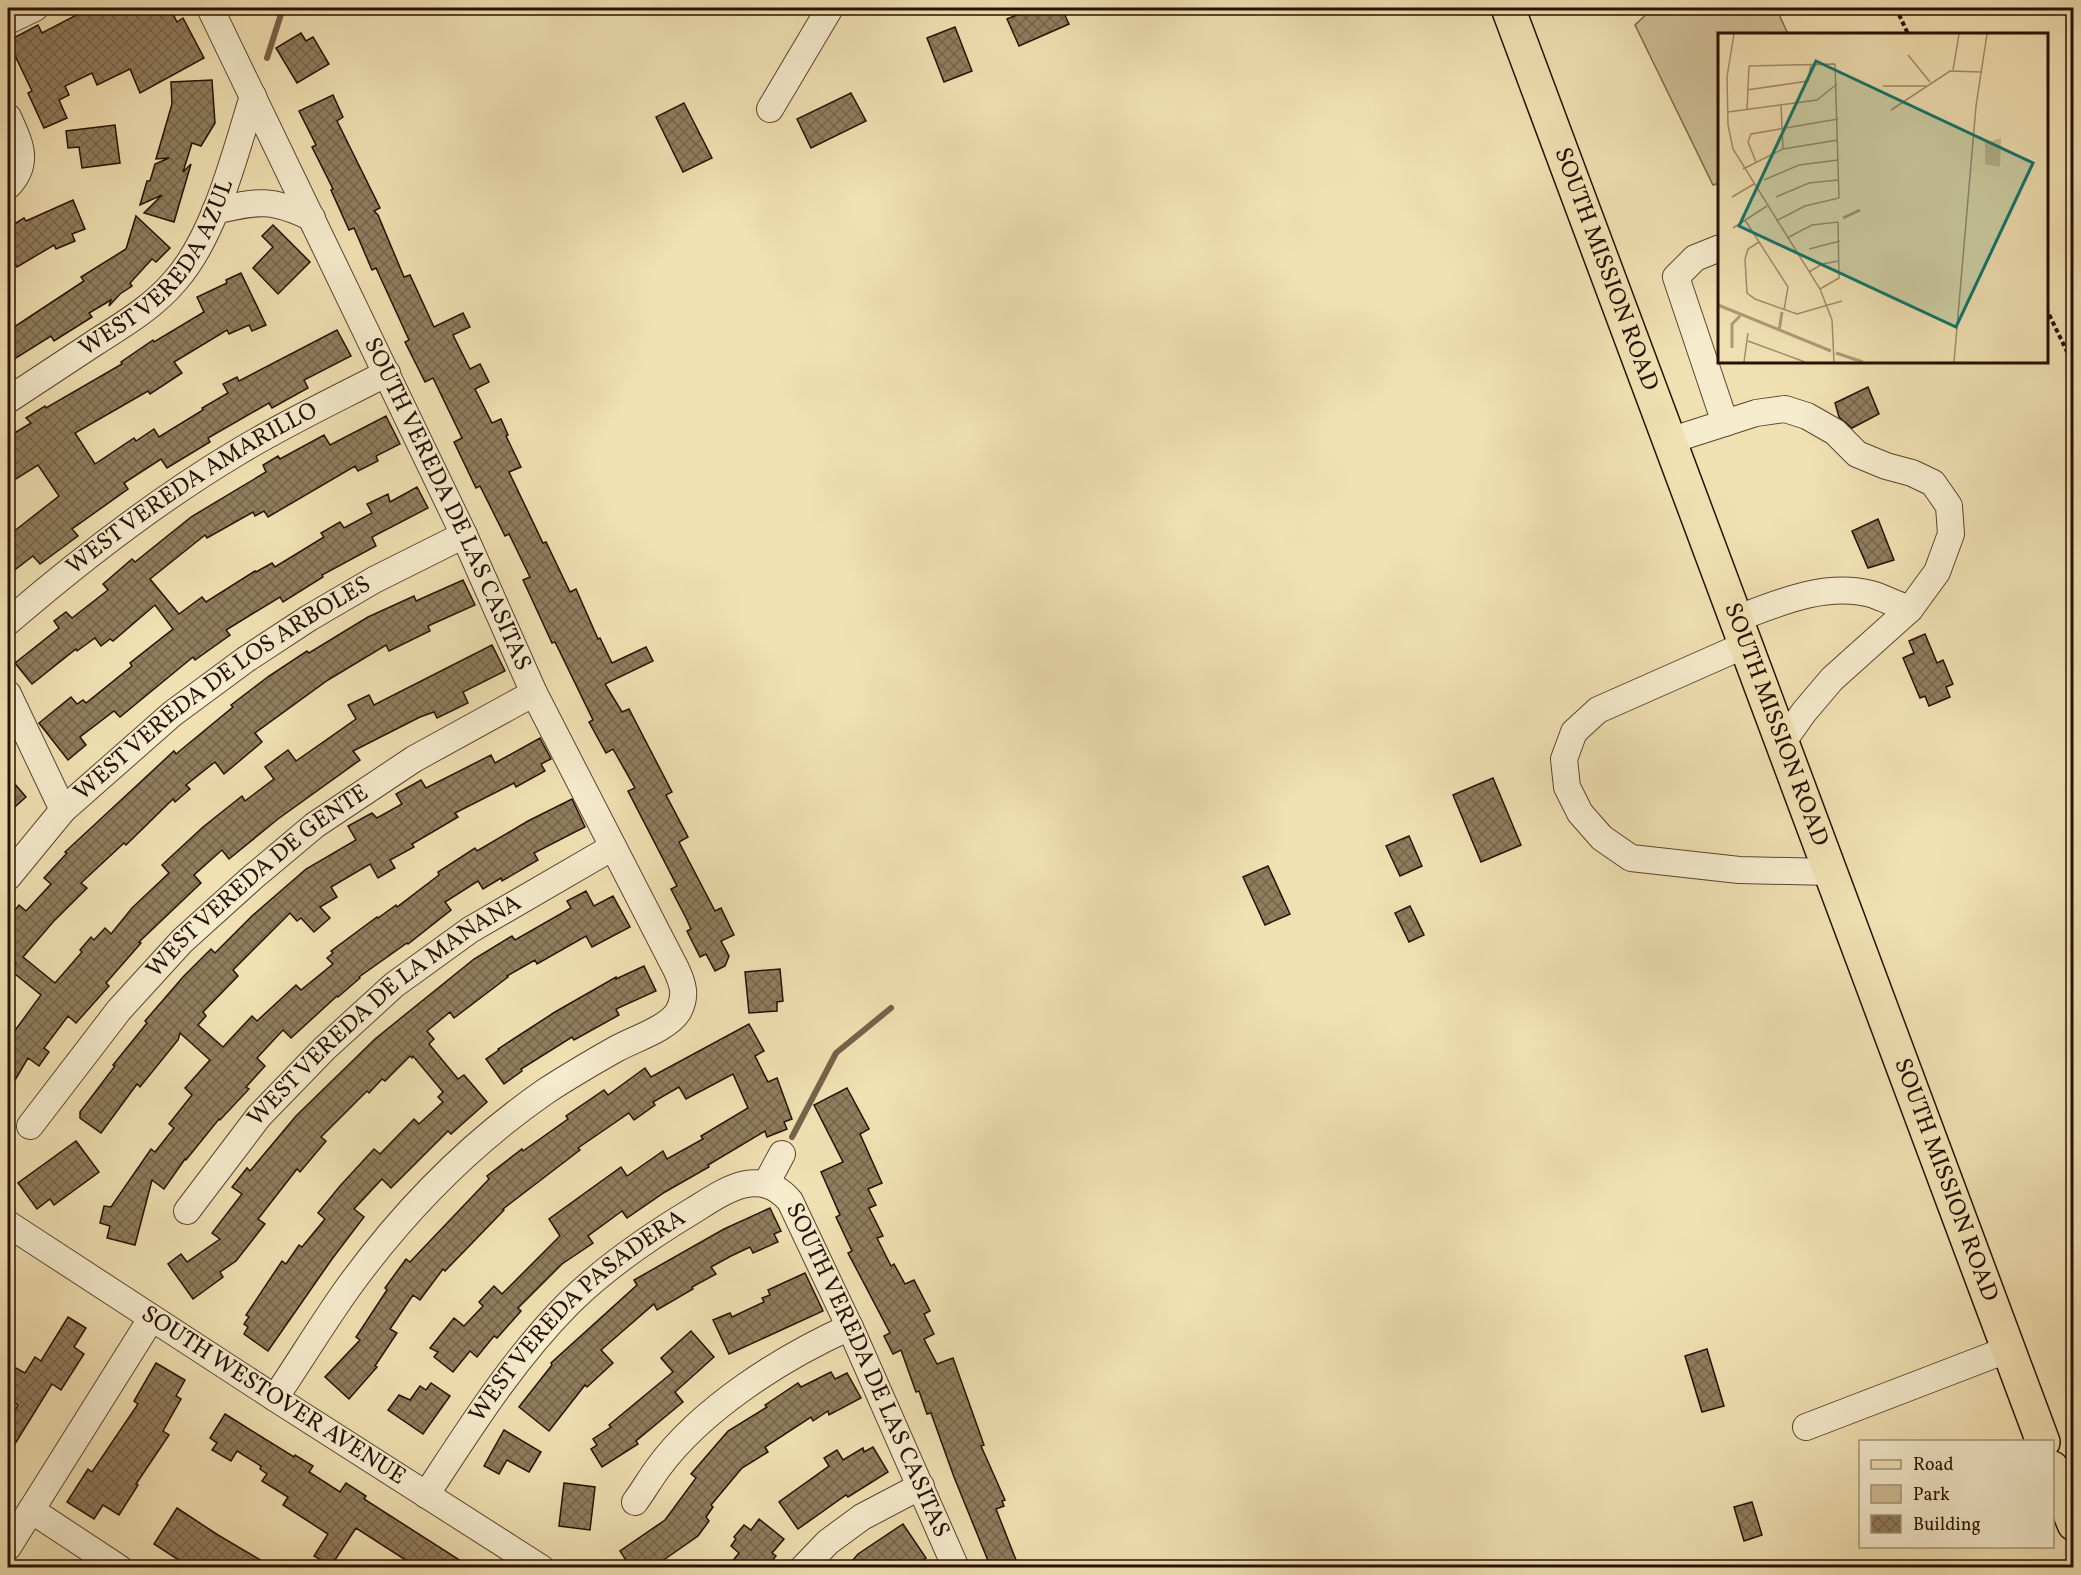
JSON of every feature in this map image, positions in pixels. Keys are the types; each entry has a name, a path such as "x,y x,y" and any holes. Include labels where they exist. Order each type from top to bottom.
{"main road":[{"name":"SOUTH MISSION ROAD","path":"1508,8 2042,1440"},
{"path":"2054,1472 2073,1524"}],"street":[{"path":"8,21 35,8"},
{"name":"SOUTH VEREDA DE LAS CASITAS","path":"210,8 464,535 534,693 682,983 684,992 677,1013 667,1023 617,1048 546,1091 488,1136 444,1175 400,1222 350,1284 275,1398"},
{"path":"770,109 830,8"},
{"name":"WEST VEREDA AZUL","path":"8,400 155,302 177,280 197,250 223,194 253,96"},
{"path":"8,117 21,148 18,173 8,186"},
{"path":"215,211 245,203 269,202 290,207 312,218"},
{"path":"1718,248 1695,258 1676,277 1725,423"},
{"name":"WEST VEREDA AMARILLO","path":"8,622 62,575 198,477 238,452 387,373"},
{"path":"1669,441 1756,413 1785,409 1807,416 1834,432 1857,454 1886,466 1912,473 1933,483 1949,506 1951,534 1937,572 1910,609 1832,679 1804,712 1782,744"},
{"name":"WEST VEREDA DE LOS ARBOLES","path":"8,877 63,810 172,714 245,660 309,618 374,580 464,535"},
{"path":"1830,872 1739,870 1631,858 1602,838 1580,813 1567,787 1564,759 1574,732 1598,710 1741,632 1800,596 1836,590 1872,594 1910,609"},
{"name":"WEST VEREDA DE GENTE","path":"30,1126 127,1001 182,941 253,877 315,825 414,759 534,693"},
{"path":"8,694 63,810"},
{"name":"WEST VEREDA DE LA MANANA","path":"187,1211 259,1116 324,1049 394,985 470,930 613,848"},
{"path":"766,1184 782,1154"},
{"name":"WEST VEREDA PASADERA","path":"426,1495 488,1401 543,1331 571,1301 649,1237 698,1207 737,1186 749,1183 766,1184"},
{"name":"SOUTH VEREDA DE LAS CASITAS","path":"766,1184 782,1193 790,1201 850,1327 956,1568"},
{"name":"SOUTH WESTOVER AVENUE","path":"8,1224 151,1319 541,1568"},
{"path":"8,1547 151,1319"},
{"path":"635,1502 658,1467 691,1431 729,1400 767,1371 850,1327"},
{"path":"1806,1427 2009,1349"},
{"path":"802,1568 828,1542 862,1517 921,1486"},
{"path":"31,1510 119,1568"}],"path":[{"path":"1896,8 1908,33"},
{"path":"2048,312 2073,366"}],"green space":[{"path":"1653,8 1776,8 1788,33 1718,33 1718,183 1713,185 1635,25"}],"building":[{"path":"90,8 170,8 177,22 183,18 204,58 140,93 130,69 97,85 92,73 65,86 69,95 59,100 67,118 44,128 28,93 32,91 8,41 38,25 42,33"},
{"path":"1034,8 1052,8 1054,12 1062,9 1069,24 1019,46 1007,19"},
{"path":"955,27 972,71 944,82 927,38"},
{"path":"301,33 306,41 313,37 329,64 297,83 276,48"},
{"path":"212,80 215,123 201,146 192,143 183,172 191,164 174,222 144,213 162,195 140,205 155,164 169,158 156,159 172,104 171,82"},
{"path":"851,93 866,121 811,148 797,119"},
{"path":"333,95 343,117 337,121 380,208 374,211 378,215 404,277 410,275 434,327 463,313 470,327 453,335 470,369 480,364 489,382 475,389 492,423 501,419 508,435 506,436 521,467 509,472 543,543 546,542 570,592 576,589 598,639 600,638 612,663 646,647 653,661 605,684 622,712 629,709 672,792 666,795 688,837 679,842 715,911 721,908 734,935 721,941 729,956 725,966 715,971 706,954 700,957 687,931 691,929 671,889 677,886 628,791 635,788 613,749 606,753 589,722 593,720 555,642 552,643 523,580 530,577 509,534 505,536 480,486 476,488 454,442 462,438 433,378 425,382 405,342 409,340 376,268 372,270 354,228 349,230 331,190 333,189 312,147 316,145 299,111"},
{"path":"684,103 712,158 683,172 656,117"},
{"path":"115,125 120,163 82,168 79,147 68,148 66,131"},
{"path":"73,200 85,229 72,234 75,241 56,249 54,245 17,267 14,262 8,266 8,228 24,218 26,221"},
{"path":"136,216 170,248 156,262 152,259 130,283 132,286 120,294 109,306 111,300 89,313 92,317 54,341 51,336 8,363 8,331 84,281 81,277 126,249"},
{"path":"273,225 310,262 278,294 253,268 273,247 262,236"},
{"path":"241,273 266,325 252,331 249,325 229,334 227,330 174,362 182,373 150,394 148,391 75,433 95,464 134,438 136,441 154,429 159,437 203,410 202,408 228,393 223,384 237,377 239,381 337,330 351,356 304,380 308,388 272,408 269,403 208,438 210,442 167,468 161,459 124,483 128,489 72,529 78,536 40,564 33,556 8,575 8,536 59,496 38,465 8,484 8,437 31,423 26,418 122,364 121,362 153,340 154,342 204,312 197,297 227,283 226,280"},
{"path":"1868,387 1879,414 1852,428 1839,417 1835,403"},
{"path":"386,416 400,444 376,456 378,461 358,471 355,466 268,517 264,511 255,516 253,512 207,538 205,535 150,579 179,614 202,597 206,602 255,571 272,563 275,567 324,537 321,533 340,522 344,528 372,513 367,504 388,494 390,502 417,487 428,508 372,537 376,546 322,575 323,577 283,602 280,597 226,630 230,635 195,660 193,657 120,717 114,711 80,737 86,745 68,760 39,723 71,697 77,704 83,700 86,703 132,666 130,663 173,629 155,605 113,641 110,639 101,646 95,638 77,651 76,649 32,684 15,663 59,628 54,621 66,612 72,618 108,590 103,584 132,559 135,562 191,517 266,472 263,465 278,456 280,459 324,435 330,445"},
{"path":"1878,519 1894,560 1868,568 1852,531"},
{"path":"463,580 475,605 428,626 430,631 389,651 386,645 328,680 255,733 262,742 224,774 215,762 186,785 190,789 175,802 173,799 126,845 124,843 81,883 87,888 53,922 23,957 55,983 82,952 80,950 91,937 94,940 105,928 111,934 132,908 169,873 162,865 203,827 242,796 245,801 274,779 265,767 288,750 296,761 356,719 348,705 369,695 374,705 492,645 505,671 463,692 468,703 437,718 434,712 420,717 353,751 360,760 278,819 229,859 222,850 194,875 201,883 139,942 141,943 106,983 109,986 76,1023 68,1016 44,1048 49,1052 39,1066 28,1058 8,1092 8,1040 41,995 10,970 16,963 8,956 8,919 19,905 26,911 51,884 44,878 67,853 65,852 174,751 176,754 233,707 231,705 269,676 307,651 309,653 368,617 414,596 416,601"},
{"path":"1925,634 1937,663 1943,660 1953,684 1946,687 1950,697 1929,706 1925,696 1920,698 1903,658 1914,653 1909,641"},
{"path":"540,738 551,759 541,764 545,771 516,787 514,783 455,813 458,817 412,844 414,847 390,860 395,868 378,878 370,864 331,887 337,897 320,907 330,918 314,932 301,918 297,921 290,913 233,970 238,976 203,1012 206,1016 198,1025 223,1047 252,1016 257,1021 296,985 301,990 333,964 327,958 333,953 331,951 377,917 396,905 397,907 439,875 438,872 475,848 477,851 528,821 572,799 585,827 534,853 538,860 502,881 501,878 483,889 478,881 445,902 451,910 408,944 359,977 291,1038 283,1030 257,1058 265,1066 246,1087 249,1089 219,1119 185,1159 164,1189 152,1180 135,1245 107,1238 110,1226 100,1223 104,1206 111,1207 151,1149 155,1152 174,1128 169,1124 192,1095 185,1088 210,1060 180,1033 178,1040 140,1087 137,1084 101,1133 80,1118 80,1112 115,1066 113,1065 147,1023 145,1021 183,977 211,949 215,953 253,915 306,869 356,840 348,826 372,813 377,818 402,804 396,794 421,780 426,788 491,755 495,763"},
{"path":"8,776 26,797 8,813"},
{"path":"1493,778 1521,845 1481,862 1453,795"},
{"path":"1409,836 1422,866 1400,876 1386,846"},
{"path":"1268,866 1290,914 1265,925 1243,877"},
{"path":"586,891 594,906 613,896 630,927 592,947 586,936 537,964 535,960 507,976 454,1018 450,1012 427,1031 434,1039 429,1044 458,1079 464,1075 487,1102 451,1134 448,1131 391,1188 382,1179 354,1209 364,1217 268,1351 244,1334 248,1327 244,1324 249,1317 246,1315 282,1261 286,1264 299,1245 302,1247 325,1219 318,1213 374,1149 380,1154 414,1119 419,1124 443,1102 438,1097 443,1092 413,1056 412,1058 410,1056 385,1081 382,1079 369,1093 367,1091 321,1137 326,1141 300,1172 297,1169 258,1219 265,1224 236,1261 220,1272 223,1277 193,1299 168,1264 181,1254 187,1262 220,1239 212,1233 242,1194 232,1187 247,1168 250,1171 296,1116 375,1039 474,959 512,936 515,940 571,908 567,901"},
{"path":"1410,906 1424,935 1409,942 1395,913"},
{"path":"644,966 656,991 616,1009 619,1015 574,1040 572,1037 521,1069 522,1071 504,1084 486,1059 555,1012 616,977 616,979"},
{"path":"780,969 783,1001 777,1002 777,1011 749,1013 745,972"},
{"path":"749,1024 764,1051 755,1056 768,1082 777,1078 792,1119 784,1122 787,1129 767,1137 765,1131 627,1218 622,1211 588,1236 593,1243 562,1264 518,1308 521,1311 497,1338 494,1336 477,1357 470,1351 453,1372 434,1357 438,1352 430,1348 454,1318 464,1326 483,1306 479,1302 494,1286 502,1294 560,1236 549,1219 621,1167 627,1176 663,1151 667,1159 703,1139 701,1136 748,1108 733,1074 686,1099 679,1087 653,1102 655,1105 634,1120 629,1113 578,1148 580,1150 503,1209 445,1271 443,1269 420,1300 413,1295 390,1329 397,1333 375,1366 377,1367 349,1399 325,1377 360,1340 356,1337 387,1290 385,1288 406,1259 410,1262 489,1179 487,1176 522,1149 523,1151 568,1119 566,1116 604,1090 608,1095 645,1068 651,1077"},
{"path":"847,1088 869,1129 860,1134 882,1183 868,1189 876,1205 869,1208 883,1236 877,1238 891,1266 894,1264 905,1284 914,1280 930,1311 924,1314 934,1334 924,1339 937,1364 953,1358 984,1445 981,1446 1005,1500 1002,1501 1004,1506 996,1509 1016,1560 996,1568 991,1568 931,1413 927,1414 919,1391 916,1392 901,1350 893,1354 884,1336 890,1333 848,1253 852,1251 836,1217 840,1215 821,1172 843,1162 814,1105"},
{"path":"76,1141 99,1172 54,1205 50,1199 37,1209 18,1183"},
{"path":"770,1208 781,1231 774,1234 778,1242 753,1253 750,1247 731,1256 711,1267 716,1274 692,1287 693,1289 657,1310 654,1304 601,1350 613,1363 587,1387 585,1385 549,1431 519,1407 552,1365 551,1363 637,1285 634,1280 724,1229"},
{"path":"805,1273 823,1311 729,1354 713,1320 730,1313 732,1317 764,1302 762,1298 770,1295 768,1290"},
{"path":"68,1317 86,1328 74,1347 84,1354 61,1390 52,1384 8,1455 8,1423 18,1405 8,1398 8,1377 14,1367 25,1373 35,1357 41,1361"},
{"path":"691,1331 714,1357 675,1392 683,1402 636,1441 638,1444 602,1467 591,1449 597,1445 593,1439 611,1427 609,1425 673,1372 661,1358"},
{"path":"1707,1349 1724,1406 1702,1412 1685,1356"},
{"path":"156,1363 185,1380 176,1396 181,1399 163,1431 169,1435 136,1484 138,1485 119,1515 103,1505 94,1519 67,1502 88,1469 92,1472 138,1404 134,1401"},
{"path":"831,1372 835,1379 847,1373 861,1398 829,1415 828,1411 813,1421 811,1417 765,1447 768,1452 742,1468 711,1505 713,1507 706,1517 709,1521 698,1536 652,1568 631,1568 620,1551 665,1520 696,1478 691,1474 728,1431 767,1407 765,1405 798,1383 801,1387"},
{"path":"431,1383 450,1396 423,1434 388,1410 399,1395 410,1400 420,1386 426,1390"},
{"path":"225,1414 294,1457 295,1455 313,1466 309,1472 340,1492 346,1483 366,1496 364,1499 472,1568 418,1568 356,1528 331,1566 314,1556 328,1534 283,1505 288,1497 262,1481 267,1474 260,1469 261,1466 237,1451 231,1461 212,1450 217,1443 210,1438"},
{"path":"504,1430 541,1452 529,1472 507,1460 499,1474 484,1466"},
{"path":"873,1447 888,1472 848,1497 846,1495 798,1529 779,1502 829,1466 824,1458 837,1450 843,1460 863,1448 864,1452"},
{"path":"564,1483 595,1487 590,1530 559,1526"},
{"path":"1752,1502 1762,1535 1744,1541 1734,1507"},
{"path":"177,1508 274,1568 191,1568 154,1544"},
{"path":"759,1519 784,1539 772,1553 776,1556 766,1568 727,1568 739,1553 731,1546 736,1539 734,1537 744,1525 751,1530"},
{"path":"903,1524 926,1558 911,1568 846,1568 858,1554"}],"waterway":[{"path":"267,58 283,8"},
{"path":"792,1137 836,1053 891,1008"}]}
